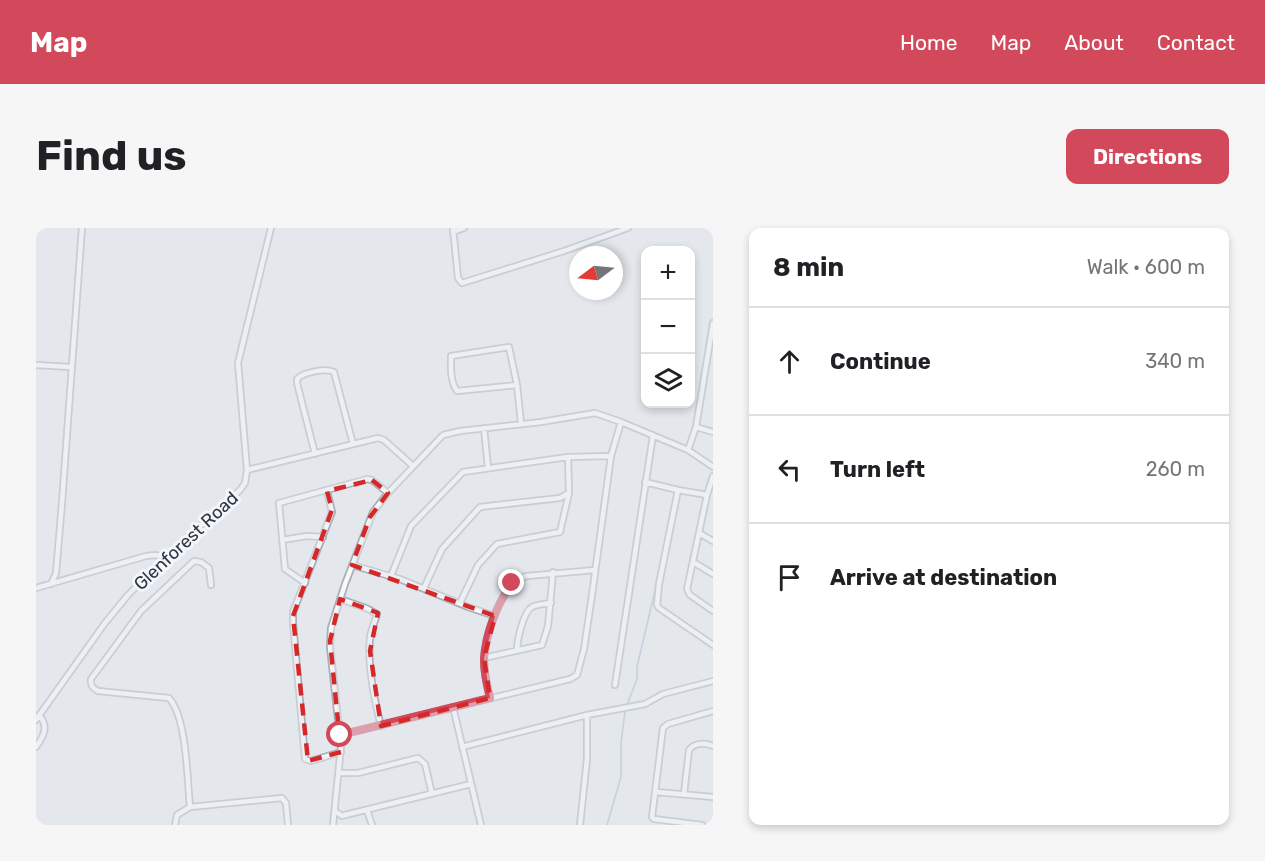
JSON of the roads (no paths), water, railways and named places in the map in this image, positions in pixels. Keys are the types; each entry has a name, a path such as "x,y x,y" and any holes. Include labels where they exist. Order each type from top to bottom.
{"street":[{"path":"51,584 56,573 82,228"},
{"name":"Glenforest Road","path":"38,718 118,607 166,557 245,483 247,470 238,363 271,228"},
{"path":"464,228 453,230 458,278 462,283 628,228"},
{"path":"688,450 696,427 713,323"},
{"path":"517,385 457,391 451,373 451,356 510,347 517,385 521,423"},
{"path":"36,365 71,367"},
{"path":"315,454 297,383 301,375 326,370 334,372 353,444"},
{"path":"705,374 713,375"},
{"path":"333,823 341,752 330,640 331,628 370,517 388,493 443,435 595,413 688,450 713,467"},
{"path":"340,735 570,679 578,675 584,649 611,456 621,422"},
{"path":"696,427 713,432"},
{"path":"484,428 488,468"},
{"path":"615,685 653,435"},
{"path":"247,470 380,439 413,466"},
{"path":"391,576 412,524 463,472 568,457 611,456"},
{"path":"460,603 478,565 497,544 561,532 569,493 568,457"},
{"path":"713,476 688,584 688,593 713,611"},
{"path":"305,583 286,571 279,503 369,479 388,493"},
{"path":"645,482 707,495"},
{"path":"678,490 660,584 658,607 713,645"},
{"path":"327,491 332,510 292,619 304,757 306,761 311,761 341,752"},
{"path":"424,588 442,549 480,507 561,498 569,493"},
{"path":"699,533 713,541"},
{"path":"282,540 307,536 323,537"},
{"path":"36,588 146,556 166,557"},
{"path":"190,807 181,724 176,706 169,698 98,691 90,683 141,611 195,561 201,562 208,568 211,585"},
{"path":"693,562 713,574"},
{"path":"352,565 391,576 495,616"},
{"path":"490,698 484,658 489,632 508,589 516,580 527,576 595,570"},
{"path":"484,658 542,645 548,626 553,572"},
{"path":"56,573 64,580"},
{"path":"340,599 369,609 377,615 370,633 370,651 375,702 381,726"},
{"path":"518,651 517,640 528,610 533,606 551,603"},
{"path":"462,747 586,715 645,704 663,694 713,681"},
{"path":"453,707 479,824"},
{"path":"702,825 652,817 663,728 668,724 713,711"},
{"path":"580,825 587,759 586,715"},
{"path":"36,747 46,728 44,720 38,718"},
{"path":"684,794 689,750 704,743 713,746"},
{"path":"340,772 360,773 418,758 424,762 432,794"},
{"path":"333,823 342,816 471,784"},
{"path":"656,792 713,797"},
{"path":"175,825 177,815 190,807 282,798 286,803 288,825"},
{"path":"367,810 372,825"},
{"path":"334,811 342,816"}],"waterway":[{"path":"627,705 637,679 637,667 657,582"},
{"path":"607,825 621,777 621,743 625,711"}]}
